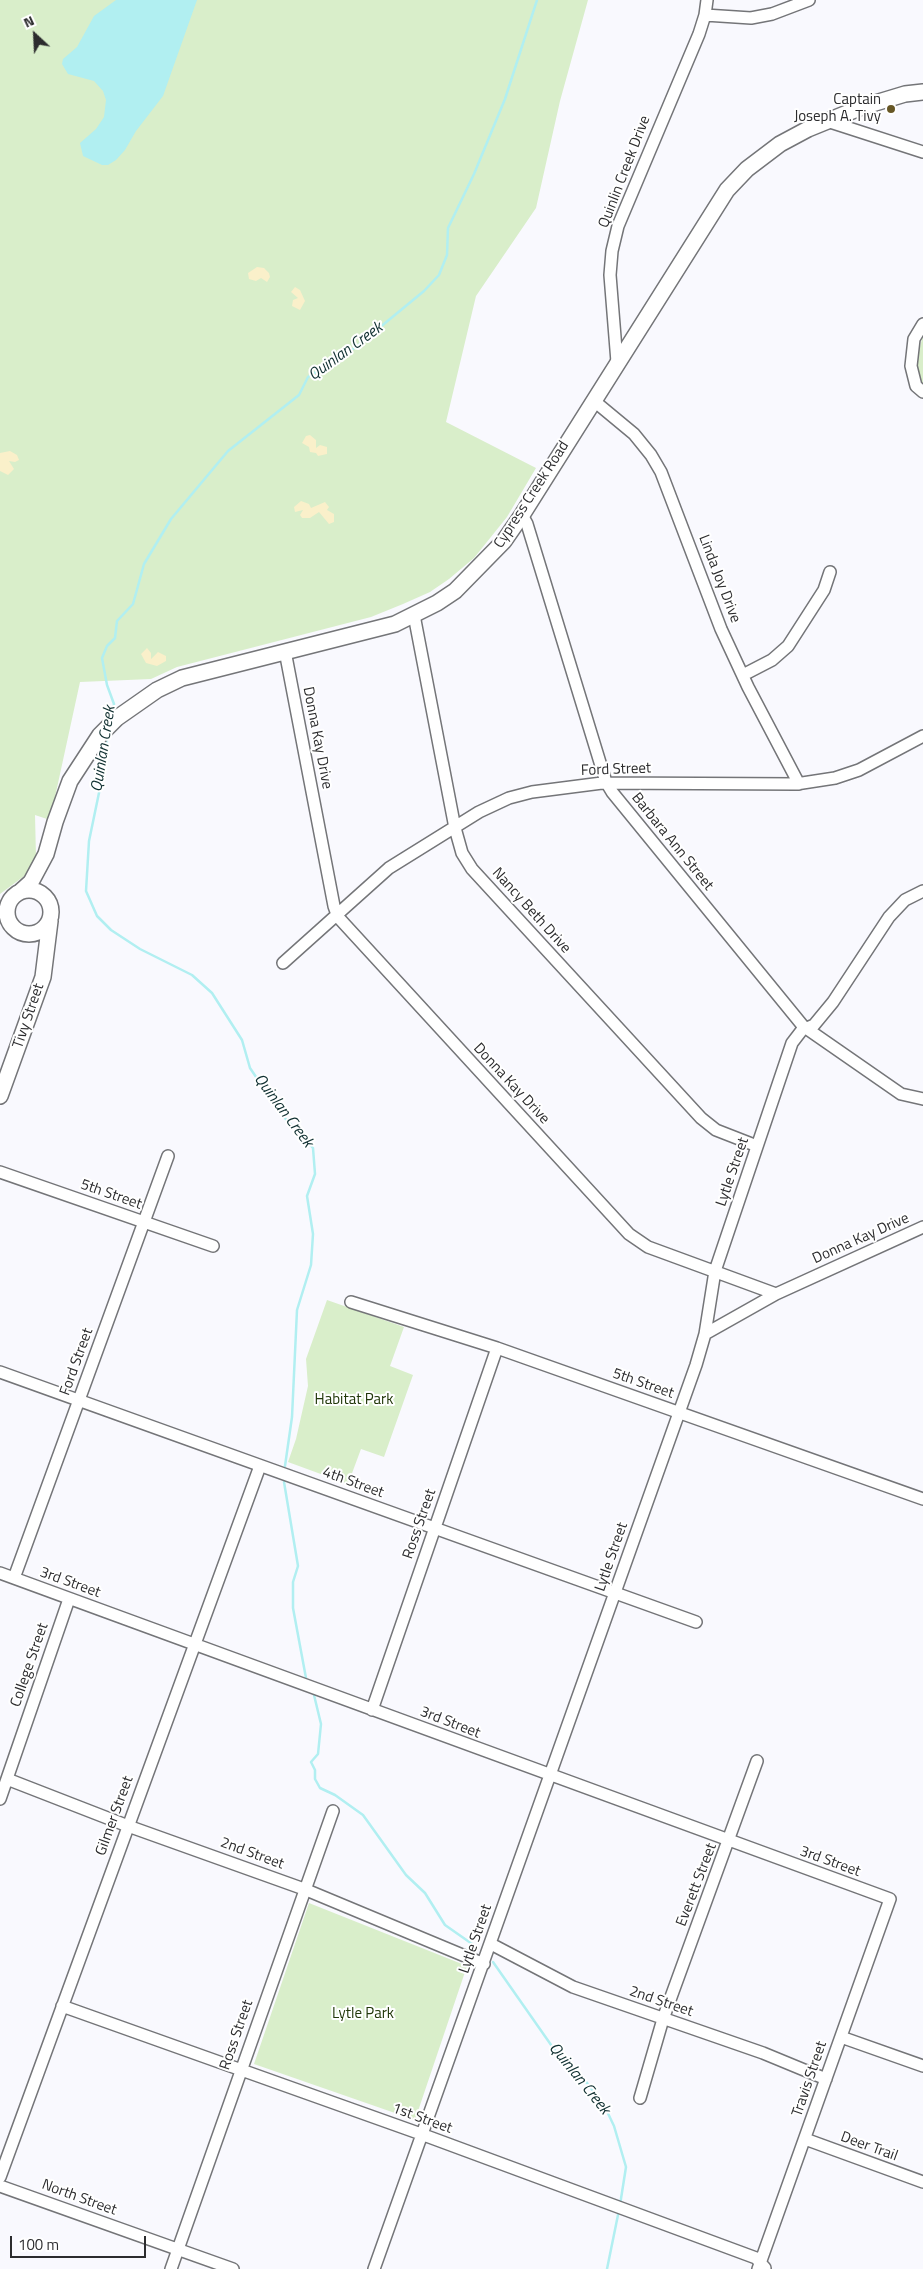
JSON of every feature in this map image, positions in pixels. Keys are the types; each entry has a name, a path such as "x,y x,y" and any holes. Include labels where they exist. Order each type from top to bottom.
{"main road":[{"name":"Cypress Creek Road","path":"11,898 31,882 46,854 62,800 84,757 100,735 117,718 157,690 182,678 370,631 414,615 449,595 468,579 504,541 522,515 727,190 747,169 780,144 827,121 862,107 904,94 923,92"},
{"name":"Cypress Creek Road","path":"46,854 45,878 48,899"},
{"path":"38,891 48,899 51,906 50,921 40,932 26,934 17,931 5,921 11,898 38,891"},
{"name":"Tivy Street","path":"0,1096 5,1067 37,995 44,964 50,921"},
{"name":"Tivy Street","path":"26,934 44,964"}],"street":[{"name":"Quinlin Creek Drive","path":"617,362 610,275 612,251 618,226 705,15 707,0"},
{"path":"705,15 751,18 772,14 809,0"},
{"path":"827,121 923,152"},
{"path":"923,324 914,339 911,366 916,386 923,392"},
{"name":"Linda Joy Drive","path":"593,400 634,434 651,455 661,472 721,628 799,784"},
{"name":"Barbara Ann Street","path":"522,515 527,524 606,782 806,1028 900,1094 923,1100"},
{"path":"743,675 772,660 788,646 824,590 830,572"},
{"name":"Nancy Beth Drive","path":"414,615 455,828 462,853 472,869 701,1118 716,1130 757,1146"},
{"name":"Donna Kay Drive","path":"285,651 337,914 345,927 629,1234 648,1247 776,1294 923,1228"},
{"name":"Ford Street","path":"283,963 389,868 488,808 520,794 606,782 799,784 835,778 859,770 923,736"},
{"name":"Lytle Street","path":"374,2269 421,2134 484,1964 548,1776 578,1699 705,1334 715,1271 792,1043 806,1028 814,1025 833,1002 889,917 905,900 923,891"},
{"name":"Ford Street","path":"14,1578 168,1156"},
{"name":"5th Street","path":"0,1172 213,1246"},
{"path":"705,1334 776,1294"},
{"name":"5th Street","path":"351,1302 497,1348 923,1498"},
{"name":"Ross Street","path":"372,1710 497,1348"},
{"name":"4th Street","path":"0,1372 696,1622"},
{"name":"Gilmer Street","path":"0,2177 260,1466"},
{"name":"3rd Street","path":"0,1573 548,1776 890,1900"},
{"name":"College Street","path":"0,1799 69,1598"},
{"name":"Everett Street","path":"640,2098 663,2019 758,1761"},
{"name":"2nd Street","path":"7,1779 128,1826 304,1889 484,1964"},
{"name":"Ross Street","path":"171,2269 333,1811"},
{"name":"Travis Street","path":"762,2267 805,2139 890,1900"},
{"name":"2nd Street","path":"490,1944 573,1986 763,2053 826,2079"},
{"name":"1st Street","path":"62,2006 421,2134 756,2258 762,2267"},
{"path":"841,2037 923,2066"},
{"name":"Deer Trail","path":"805,2139 923,2182"},
{"name":"North Street","path":"0,2186 233,2269"}],"green space":[{"path":"0,0 588,0 560,101 536,208 476,296 446,422 536,468 507,517 474,558 449,579 430,592 371,617 177,667 151,679 80,682 50,820 35,815 36,857 31,871 0,894"},
{"path":"923,335 923,385 916,375 916,362"},
{"name":"Habitat Park","path":"327,1300 404,1327 390,1366 413,1375 384,1457 361,1449 348,1484 288,1462 296,1439 308,1386 306,1359"},
{"name":"Lytle Park","path":"309,1903 467,1966 415,2120 254,2064"}],"sand":[{"path":"257,267 264,268 269,273 270,277 267,282 261,278 256,281 249,279 248,273"},
{"path":"295,287 300,290 305,301 300,310 292,306 293,300 298,298 291,292"},
{"path":"310,435 316,440 316,448 320,445 327,447 327,454 318,456 316,453 310,452 309,447 302,443 306,436"},
{"path":"10,451 17,455 19,460 15,462 9,461 14,469 8,475 0,471 0,453"},
{"path":"301,501 309,504 311,508 325,502 329,507 327,510 334,514 334,522 329,524 319,512 310,518 302,518 300,515 303,510 295,512 294,507"},
{"path":"147,648 151,653 151,659 158,652 166,656 166,661 157,666 146,663 141,654"}],"water":[{"path":"116,0 197,0 163,96 136,131 125,150 116,160 108,165 102,165 83,156 80,143 96,129 104,117 106,100 103,91 94,81 68,74 62,64 63,59 77,47 94,16"}],"waterway":[{"name":"Quinlan Creek","path":"112,714 114,704 107,685 102,658 107,646 115,638 117,621 133,604 144,564 171,519 228,451 299,395 308,377 356,347 424,291 439,275 447,255 448,228 474,174 505,99 537,0"},
{"name":"Quinlan Creek","path":"107,737 100,788 89,841 86,891 97,916 111,930 140,949 192,975 212,993 242,1040 250,1068 281,1114 313,1148 315,1174 307,1196 313,1234 311,1265 297,1310 292,1417 285,1466"},
{"name":"Quinlan Creek","path":"284,1482 298,1566 293,1582 293,1608 306,1678"},
{"name":"Quinlan Creek","path":"314,1695 321,1724 318,1754 311,1762 315,1770 315,1779 320,1788 335,1795 363,1815 406,1875 425,1893 445,1925 475,1946"},
{"name":"Quinlan Creek","path":"493,1962 556,2052 587,2083 604,2105 614,2126 626,2167 620,2205"},
{"name":"Quinlan Creek","path":"607,2269 619,2210"}],"place":[{"name":"Captain Joseph A. Tivy","path":"891,109"}]}
